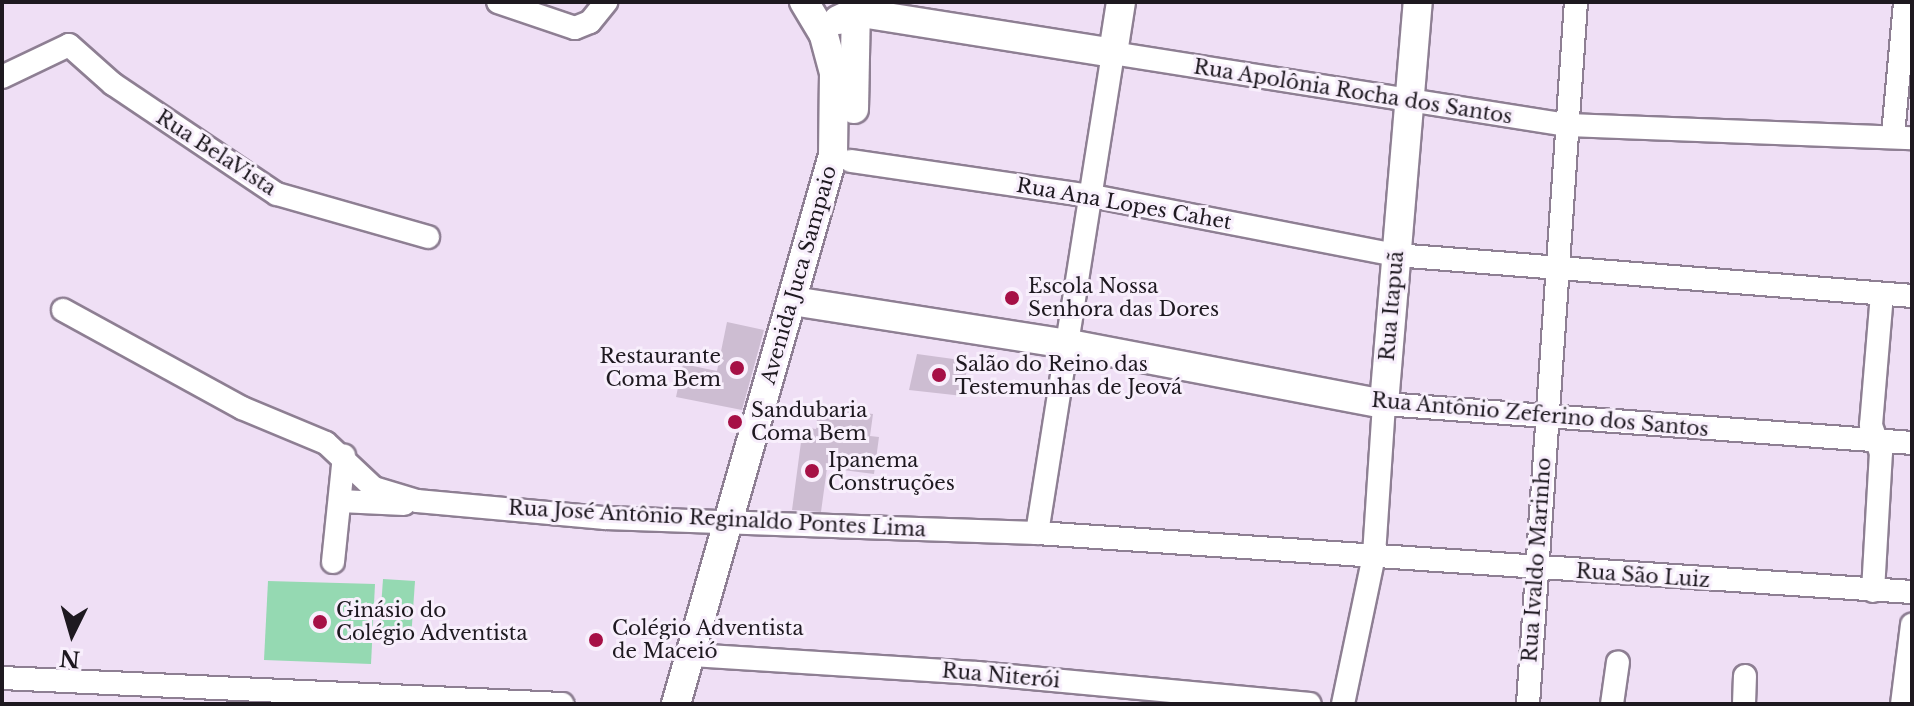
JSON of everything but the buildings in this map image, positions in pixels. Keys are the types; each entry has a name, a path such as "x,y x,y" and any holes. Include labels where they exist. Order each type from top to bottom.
{"main road":[{"name":"Avenida Juca Sampaio","path":"801,303 833,155 835,86 824,35 804,2"},
{"path":"1113,53 1121,2"},
{"name":"Rua Itapuã","path":"1384,404 1418,2"},
{"name":"Avenida Juca Sampaio","path":"676,704 728,523 851,161 855,7"},
{"path":"824,35 855,7"},
{"name":"Rua Apolônia Rocha dos Santos","path":"855,7 1113,53"},
{"name":"Rua Antônio Zeferino dos Santos","path":"801,303 1069,344 1384,404"}],"street":[{"path":"498,2 527,15 575,28 590,22 606,2"},
{"name":"Rua Ivaldo Marinho","path":"1528,704 1576,2"},
{"path":"1903,136 1905,2"},
{"name":"Rua BelaVista","path":"2,77 69,45 123,91 277,194 428,237"},
{"path":"1037,533 1113,53"},
{"name":"Rua Apolônia Rocha dos Santos","path":"1113,53 1411,103 1566,125 1903,136"},
{"name":"Rua Ana Lopes Cahet","path":"851,161 1092,196 1396,255"},
{"path":"1396,255 1556,271 1912,296"},
{"path":"1873,591 1881,453 1871,425 1882,294"},
{"name":"Rua José Antônio Reginaldo Pontes Lima","path":"63,310 230,402 344,456 374,488 417,501 728,523 1037,533 1374,555"},
{"name":"Rua Antônio Zeferino dos Santos","path":"1384,404 1912,443"},
{"name":"Rua Itapuã","path":"1343,704 1374,555 1384,404"},
{"path":"333,562 344,456"},
{"path":"340,501 374,506 417,501"},
{"name":"Rua São Luiz","path":"1374,555 1536,570 1912,592"},
{"path":"1902,704 1912,625"},
{"name":"Rua Niterói","path":"691,655 977,673 1310,704"},
{"path":"1612,704 1618,662"},
{"path":"1744,704 1745,676"},
{"path":"2,678 562,704"}],"green space":[{"path":"383,579 415,581 411,639 379,637"},
{"name":"Ginásio do Colégio Adventista","path":"268,581 375,584 371,664 264,660"}],"place":[{"name":"Escola Nossa Senhora das Dores","path":"1012,298"},
{"name":"Restaurante Coma Bem","path":"737,368"},
{"name":"Salão do Reino das Testemunhas de Jeová","path":"939,375"},
{"name":"Sandubaria Coma Bem","path":"735,422"},
{"name":"Ipanema Construções","path":"812,471"},
{"name":"Ginásio do Colégio Adventista","path":"320,622"},
{"name":"Colégio Adventista de Maceió","path":"596,640"}]}
